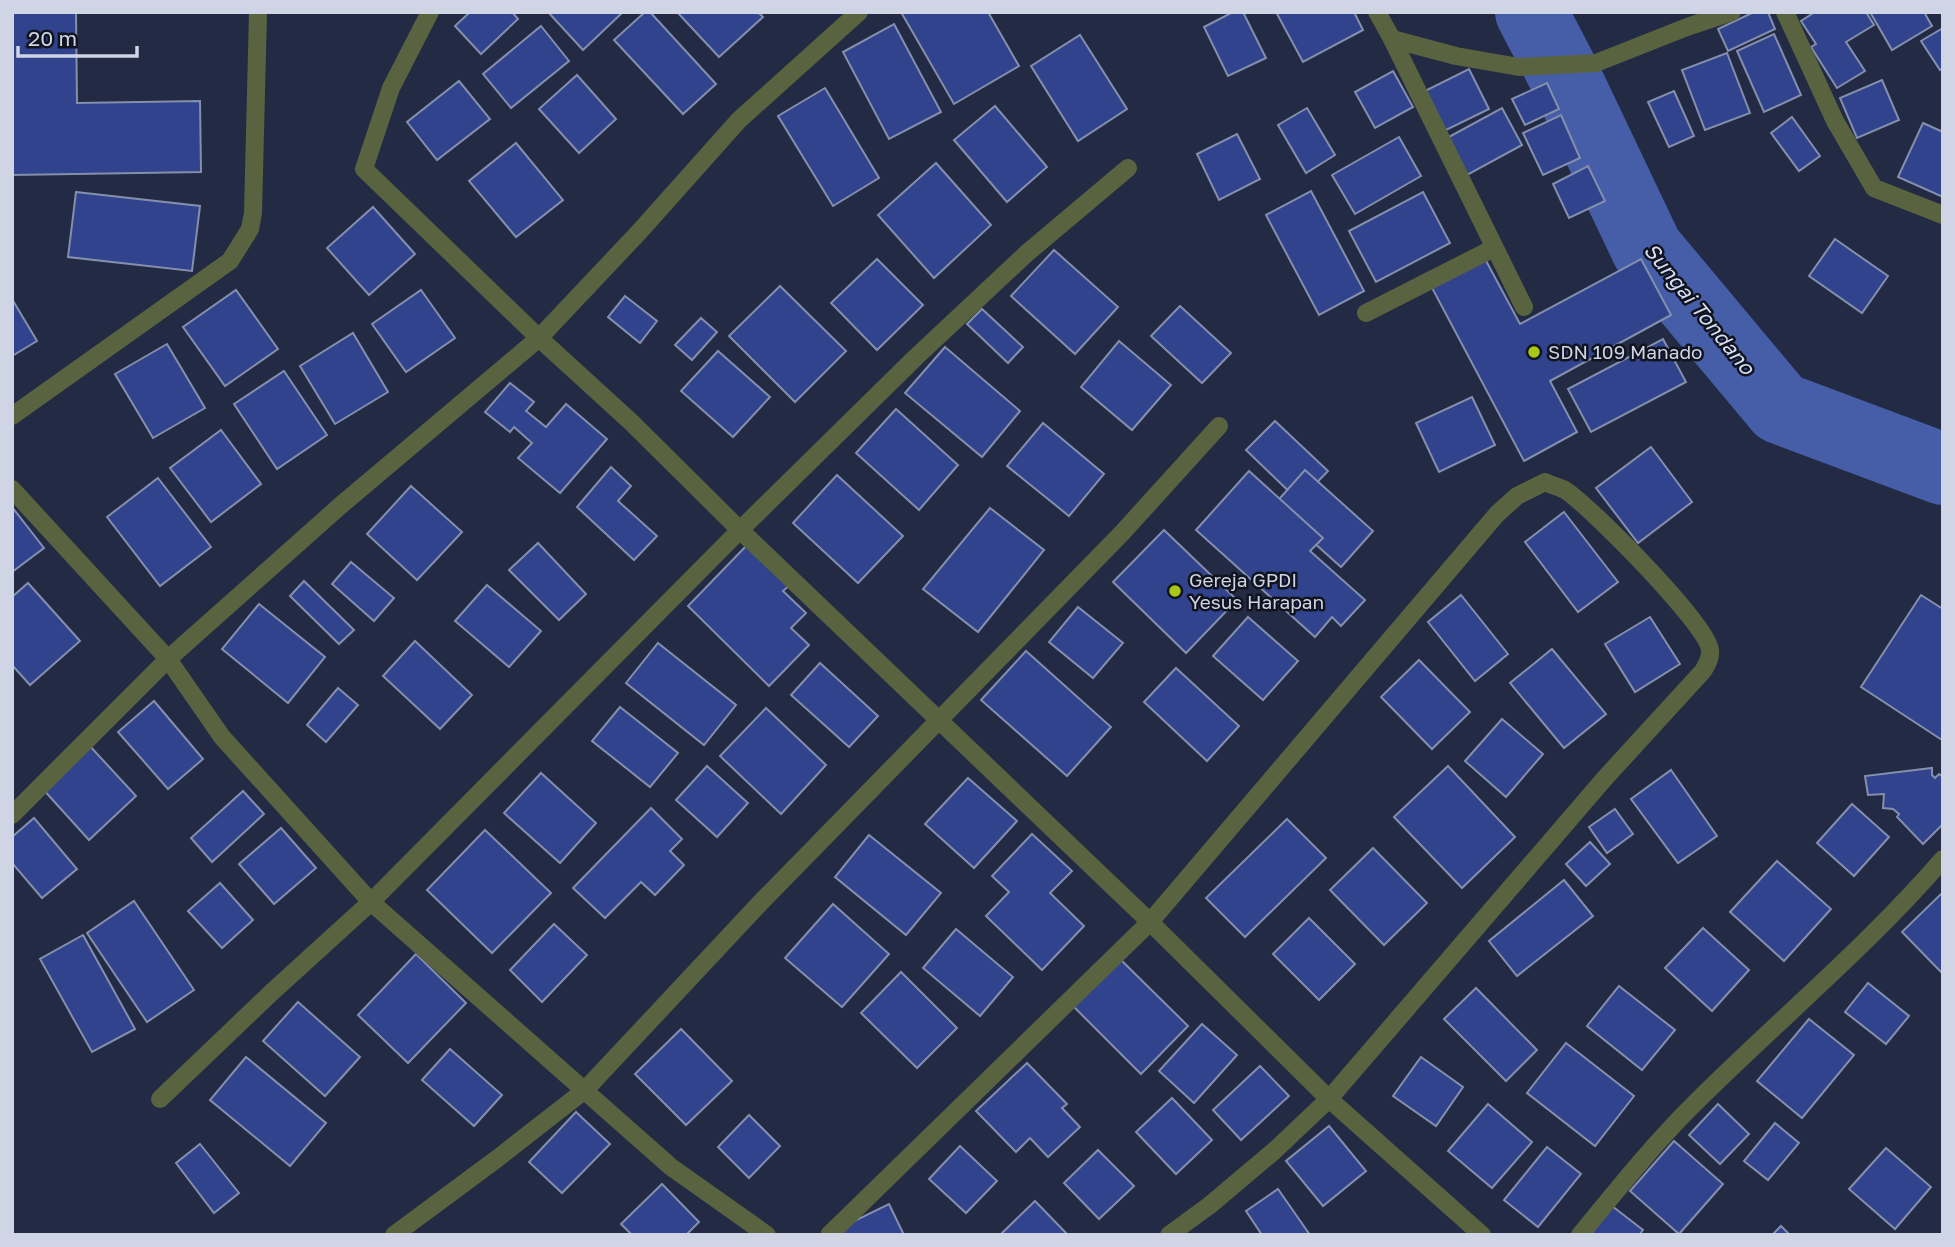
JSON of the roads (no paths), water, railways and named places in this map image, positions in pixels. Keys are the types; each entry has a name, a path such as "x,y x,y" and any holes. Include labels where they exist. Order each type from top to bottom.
{"street":[{"path":"12,416 229,261 250,229 253,213 258,12"},
{"path":"430,12 391,88 364,169 1150,922 1329,1099 1482,1235"},
{"path":"12,815 168,659 340,506 539,338 739,120 859,12"},
{"path":"1377,12 1524,307"},
{"path":"1392,39 1457,56 1519,66 1596,63 1683,20 1732,12"},
{"path":"1786,12 1835,121 1874,188 1943,215"},
{"path":"160,1099 371,902 740,530 916,357 1026,254 1128,168"},
{"path":"1366,313 1494,248"},
{"path":"394,1235 585,1090 763,900 1122,533 1219,426"},
{"path":"829,1235 1150,922 1497,514 1517,496 1545,482 1565,491 1613,533 1691,615 1710,650 1709,660 1329,1099 1274,1151 1170,1235"},
{"path":"12,489 168,659 222,737 371,902 671,1167 767,1235"},
{"path":"1580,1235 1691,1107 1805,1000 1916,890 1943,859"}],"waterway":[{"name":"Sungai Tondano","path":"1531,12 1647,249 1780,408 1943,469"}],"place":[{"name":"SDN 109 Manado","path":"1534,352"},
{"name":"Gereja GPDI Yesus Harapan","path":"1175,591"}]}
